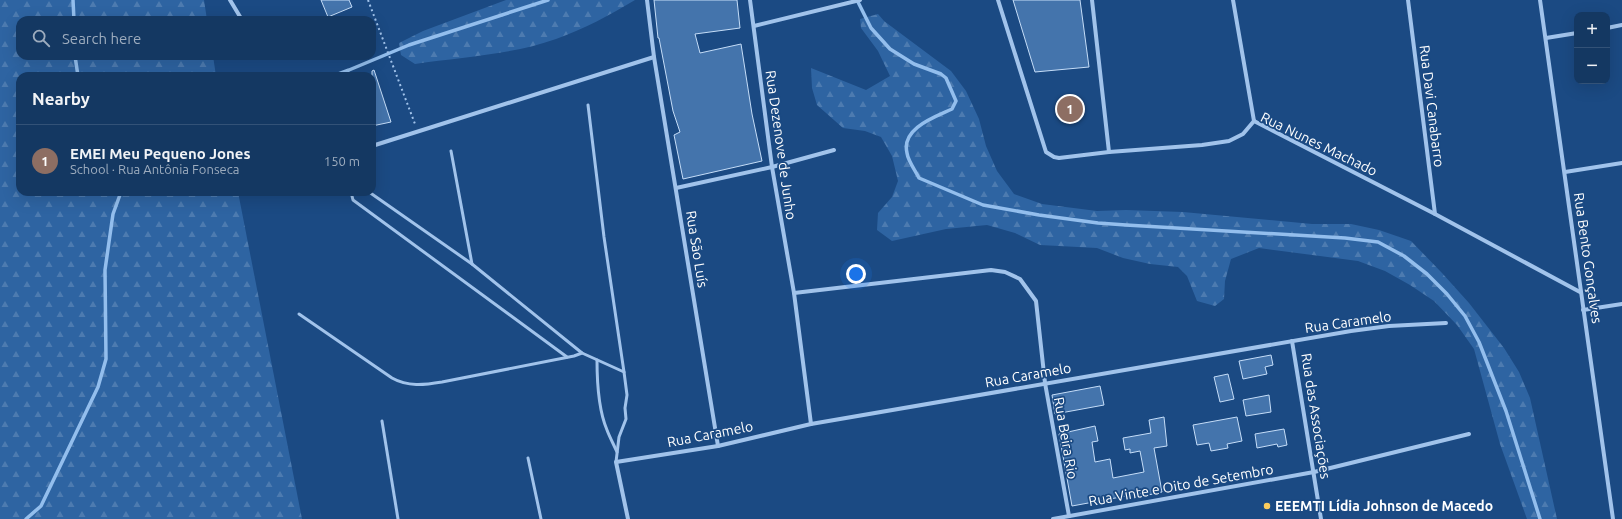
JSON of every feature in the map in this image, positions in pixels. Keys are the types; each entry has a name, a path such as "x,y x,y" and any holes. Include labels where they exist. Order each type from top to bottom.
{"street":[{"path":"230,0 240,16"},
{"name":"Rua São Luís","path":"648,0 654,57 718,446"},
{"name":"Rua Dezenove de Junho","path":"750,0 772,167 794,293 810,424"},
{"path":"754,26 860,0"},
{"name":"Rua Nunes Machado","path":"998,0 1046,152 1054,157 1059,158 1109,152 1202,145 1228,141 1243,134 1254,121 1435,214 1580,292"},
{"path":"1092,0 1109,152"},
{"path":"1232,0 1254,121"},
{"name":"Rua Davi Canabarro","path":"1408,0 1435,214"},
{"name":"Rua Bento Gonçalves","path":"1540,0 1613,519"},
{"path":"1610,27 1622,25"},
{"path":"1546,38 1574,33"},
{"path":"376,145 654,57"},
{"path":"676,188 772,167 834,150"},
{"path":"1565,172 1622,163"},
{"name":"Rua Beira Rio","path":"794,293 991,270 1005,272 1020,279 1036,301 1045,383 1069,516"},
{"path":"1584,310 1622,304"},
{"name":"Rua Caramelo","path":"616,462 718,446 810,424 1292,341 1389,326 1446,323"},
{"name":"Rua das Associações","path":"1292,341 1321,519"},
{"name":"Rua Vinte e Oito de Setembro","path":"1053,519 1314,472 1469,434"},
{"path":"616,462 628,519"}],"lane":[{"path":"588,105 604,237 627,395 624,408 626,419 619,438 616,462"},
{"path":"451,151 472,264"},
{"path":"352,196 354,200 567,357"},
{"path":"375,196 472,264 582,353 624,372"},
{"path":"299,314 392,378 399,382 412,385 442,382 582,353"},
{"path":"597,360 597,374 602,413 606,429 617,453"},
{"path":"382,421 398,519"},
{"path":"528,458 541,519"}],"path":[{"path":"368,0 374,16"},
{"path":"376,20 400,81 417,131"}],"green space":[{"path":"0,0 204,0 206,16 16,16 16,60 214,60 215,72 16,72 16,196 239,196 302,519 0,519"},
{"path":"506,0 635,0 577,31 521,49 415,64 401,55 399,43 423,31"},
{"path":"878,14 884,21 951,71 966,91 979,119 986,146 997,171 1014,194 1042,204 1097,211 1126,210 1183,212 1312,224 1351,224 1379,230 1411,241 1469,303 1504,348 1519,372 1530,398 1557,519 1527,519 1500,444 1474,349 1457,325 1434,301 1385,271 1358,261 1259,248 1231,259 1225,281 1224,299 1215,306 1197,301 1187,276 1178,267 1150,264 1123,258 1097,248 1040,245 1015,233 987,225 946,229 892,241 877,230 878,213 892,197 898,181 892,156 881,137 865,131 843,128 817,105 812,88 811,68 866,90 890,76 878,51 861,28 860,19"}],"building":[{"path":"321,0 349,0 352,7 328,16"},
{"path":"654,0 737,0 740,28 695,34 700,53 741,44 752,114 762,161 683,179 674,135 680,132 673,111 658,38"},
{"path":"1013,0 1080,0 1089,67 1035,72"},
{"path":"376,76 391,122 376,125"},
{"path":"1271,355 1273,365 1265,367 1267,374 1243,379 1239,361"},
{"path":"1228,374 1234,399 1220,402 1214,377"},
{"path":"1100,386 1104,405 1055,414 1052,395"},
{"path":"1269,395 1271,412 1246,416 1243,400"},
{"path":"1164,417 1167,446 1154,448 1162,492 1148,495 1148,492 1072,506 1059,434 1095,426 1098,441 1092,442 1095,462 1110,459 1113,478 1144,472 1140,451 1130,453 1130,449 1125,450 1123,438 1151,433 1149,420"},
{"path":"1237,417 1242,441 1227,444 1228,448 1211,451 1209,443 1197,445 1193,425"},
{"path":"1284,429 1287,445 1278,447 1277,444 1257,448 1255,434"}],"waterway":[{"path":"73,0 74,16"},
{"path":"376,59 409,45 548,0"},
{"path":"857,0 871,28 890,49 914,64 941,74 946,78 956,101 952,109 921,125 914,130 909,137 907,153 919,178 983,205 1039,215 1098,223 1345,238 1378,242 1404,256 1427,274 1447,294 1465,316 1479,342 1506,411 1540,519"},
{"path":"76,60 77,72"},
{"path":"344,72 373,60"},
{"path":"26,519 41,506 98,387 106,359 105,270 113,214 120,196"}],"place":[{"name":"EMEI Meu Pequeno Jones","path":"1070,109"},
{"name":"EEEMTI Lídia Johnson de Macedo","path":"1267,506"}]}
